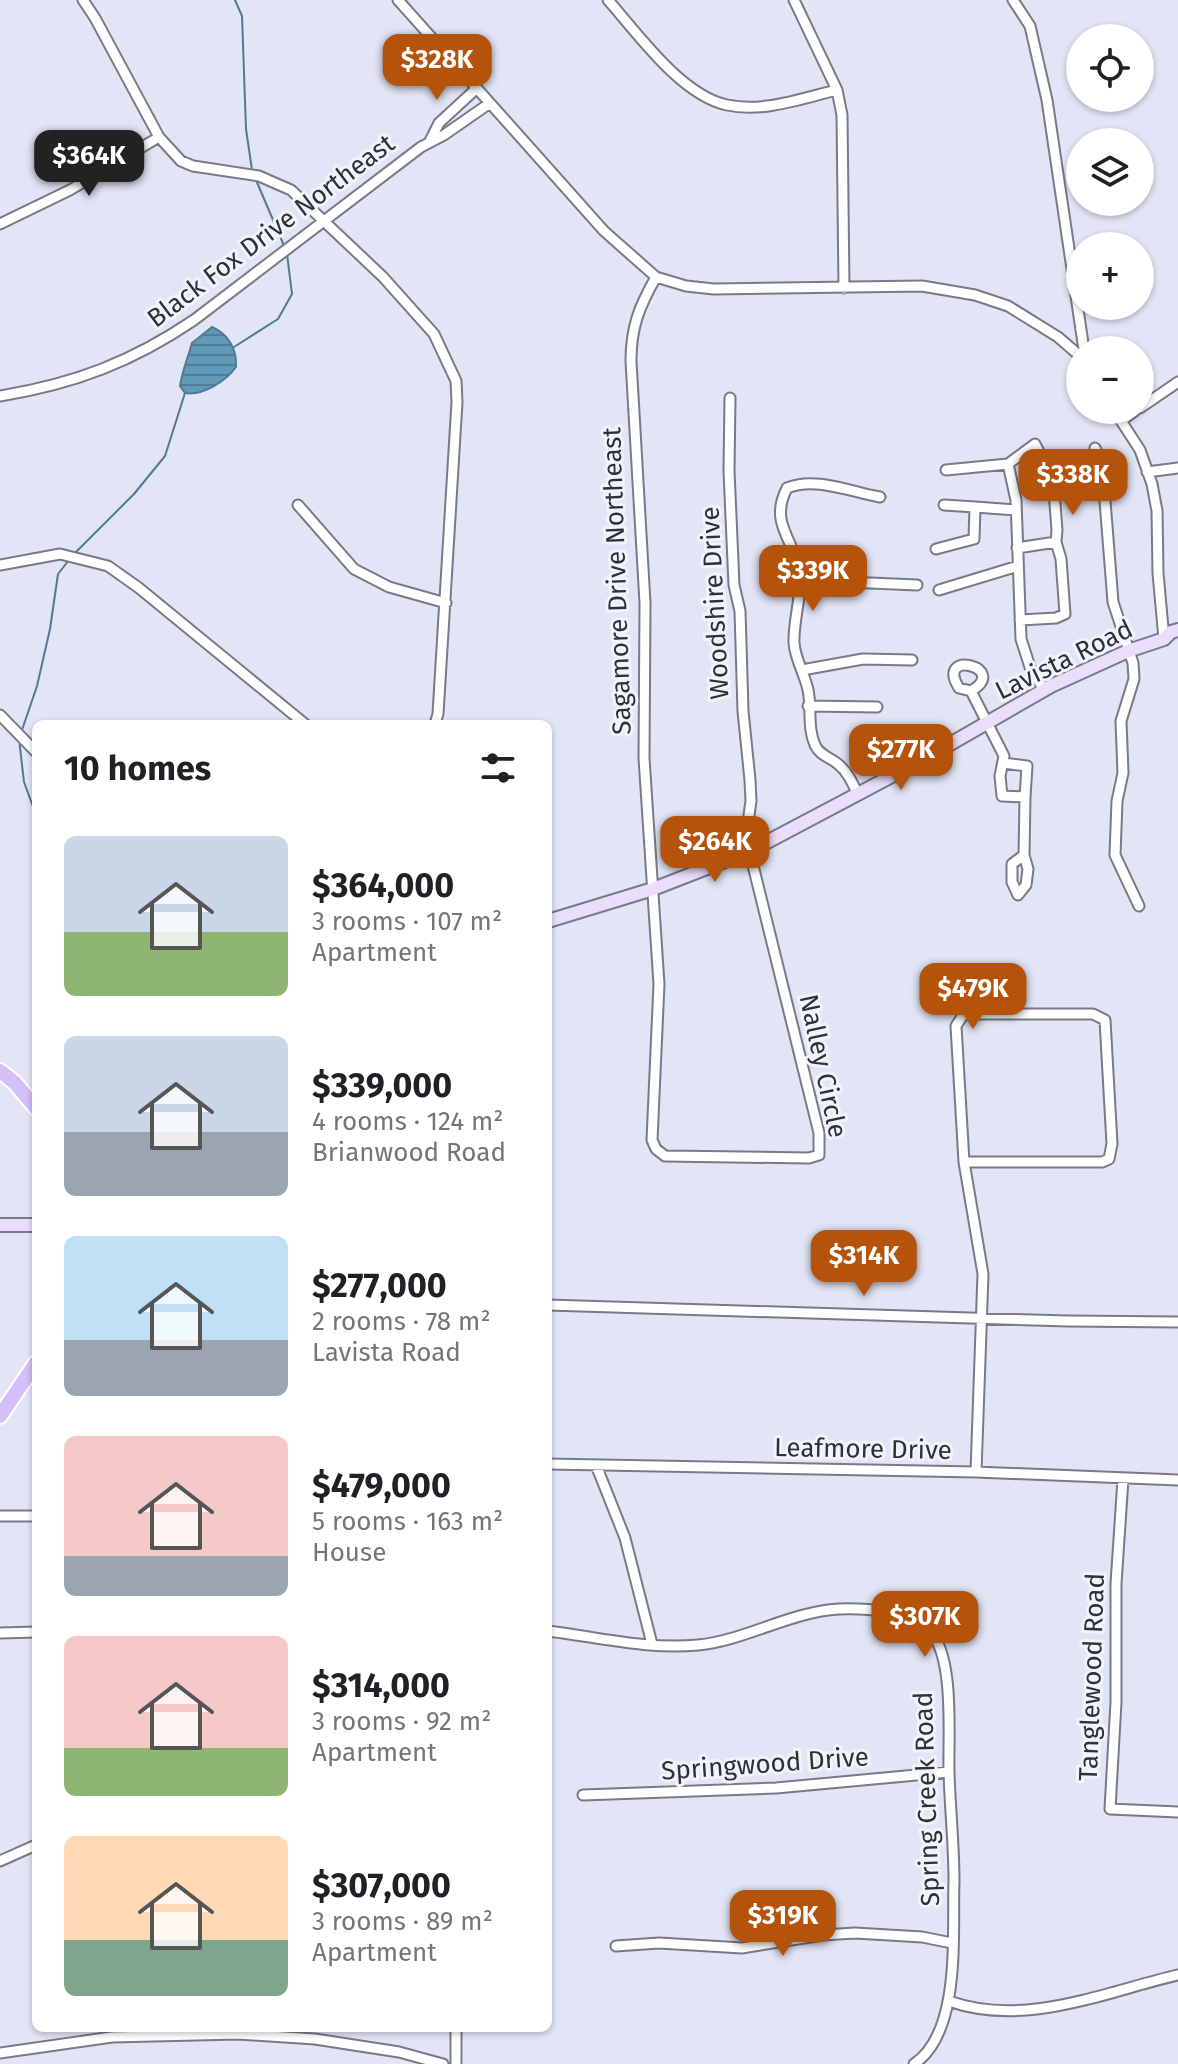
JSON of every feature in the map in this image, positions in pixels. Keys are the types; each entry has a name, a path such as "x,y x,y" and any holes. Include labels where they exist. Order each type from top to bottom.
{"main road":[{"name":"Lavista Road","path":"1164,639 1178,630"},
{"name":"Lavista Road","path":"552,920 653,889 748,852 858,795 1044,690 1128,651 1164,639 1178,640"},
{"path":"0,1071 32,1103"},
{"path":"0,1225 32,1225"},
{"path":"0,1416 32,1373"}],"street":[{"path":"83,0 159,137 181,161 193,166 259,176 291,190 383,277 434,334 456,381 457,402 446,603 435,720"},
{"path":"398,0 604,231 656,277 686,286 714,289 922,286 975,295 1008,306 1066,344"},
{"path":"608,0 664,63 687,85 708,98 726,105 772,105 837,90"},
{"path":"794,0 837,90 842,115 844,288"},
{"path":"1013,0 1030,26 1047,100 1082,336"},
{"name":"Black Fox Drive Northeast","path":"430,141 439,123 477,88"},
{"name":"Black Fox Drive Northeast","path":"0,396 118,364 156,346 430,141 444,135 490,103"},
{"path":"0,224 70,190 159,137"},
{"name":"Sagamore Drive Northeast","path":"653,889 644,758 645,603 631,342 638,309 656,277"},
{"path":"1154,398 1178,382"},
{"name":"Woodshire Drive","path":"730,398 734,585 740,611 743,711 751,801 746,826 748,852"},
{"path":"1123,424 1140,450 1157,511 1164,639"},
{"path":"946,470 1008,464 1035,444 1053,479 1056,542 1061,559 1065,614 1056,618 1020,620"},
{"path":"1095,448 1102,463 1113,602 1133,663 1134,679 1121,721 1123,773 1117,801 1115,855 1139,906"},
{"path":"1008,464 1016,510 1021,639 1030,667 1044,690"},
{"path":"1147,472 1178,468"},
{"path":"858,795 838,764 825,758 816,747 810,728 809,694 794,645 800,580 797,561 782,528 779,512 787,488 799,483 821,484 880,497"},
{"path":"298,505 354,569 389,587 446,603"},
{"path":"944,505 1016,510"},
{"path":"936,549 974,539 975,507"},
{"path":"1017,548 1056,542"},
{"path":"0,565 60,554 108,566 300,720"},
{"path":"939,590 1018,566"},
{"path":"800,580 917,585"},
{"path":"802,670 863,659 912,660"},
{"path":"971,691 978,687 980,671 975,665 967,663 959,666 954,673 954,681 959,688 971,691 1004,756 1000,776 1002,796 1025,797"},
{"path":"808,706 877,707"},
{"path":"0,715 32,748"},
{"path":"1003,763 1027,766 1024,855"},
{"name":"Nalley Circle","path":"653,889 659,984 652,1140 656,1149 665,1156 687,1158 809,1158 819,1155 821,1145 816,1122 748,852"},
{"path":"964,1162 1102,1162 1109,1159 1112,1144 1105,1020 1093,1014 963,1015 956,1026 964,1162 983,1274 976,1472"},
{"path":"552,1305 1178,1322"},
{"name":"Leafmore Drive","path":"552,1464 976,1472 1178,1480"},
{"path":"596,1465 625,1538 652,1644"},
{"name":"Tanglewood Road","path":"1123,1479 1116,1584 1116,1702 1110,1809 1178,1812"},
{"path":"0,1516 32,1516"},
{"name":"Spring Creek Road","path":"552,1632 668,1646 700,1645 729,1640 806,1614 840,1609 909,1616 933,1633 945,1670 950,1713 949,1772 955,1838 952,1943 949,2001 931,2048 914,2064"},
{"path":"0,1633 32,1632"},
{"name":"Springwood Drive","path":"583,1795 776,1788 949,1772"},
{"path":"0,1861 32,1847"},
{"path":"616,1946 659,1943 742,1948 855,1933 922,1937 952,1943"},
{"path":"949,2001 987,2010 1012,2011 1111,1994 1178,1975"},
{"path":"456,2032 456,2064"},
{"path":"0,2053 112,2037 238,2034 326,2040 399,2052 443,2064"}],"water":[{"path":"212,327 230,343 236,367 214,386 185,393 180,386 192,343"}],"waterway":[{"path":"235,0 242,16 246,129 252,170"},
{"path":"256,180 285,248"},
{"path":"234,347 278,319 292,294 287,254"},
{"path":"73,555 134,494 165,456 185,393"},
{"path":"21,733 37,686 58,574 69,560"},
{"path":"19,739 24,782 32,804"}]}
